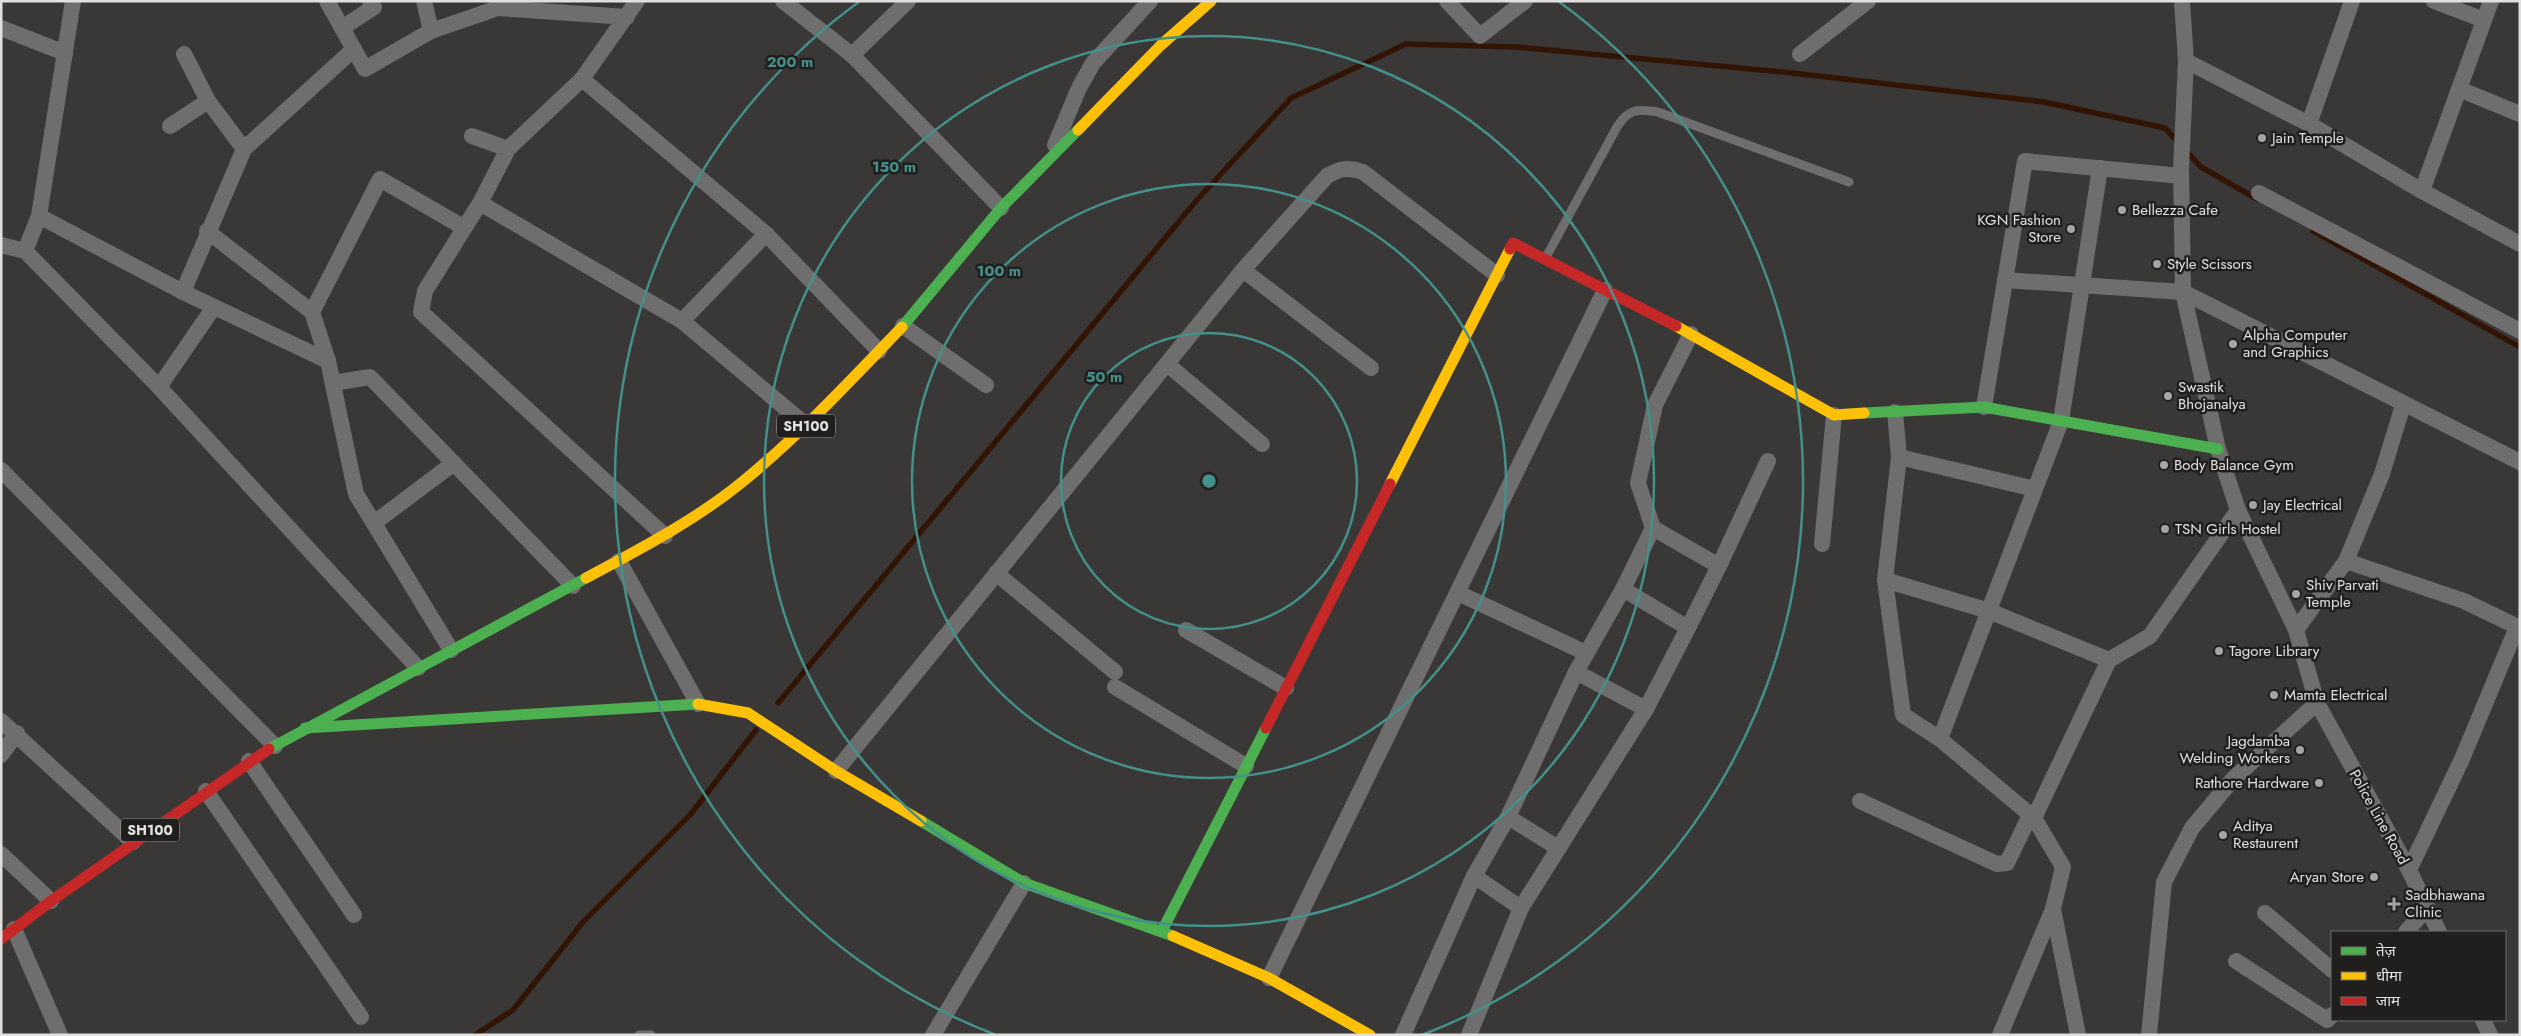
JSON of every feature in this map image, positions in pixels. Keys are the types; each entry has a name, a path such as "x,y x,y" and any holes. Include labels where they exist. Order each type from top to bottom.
{"street":[{"path":"24,251 39,216 73,1"},
{"path":"327,1 365,69 431,31 498,5 627,16"},
{"path":"342,28 374,7 370,1"},
{"path":"424,1 431,31"},
{"path":"637,1 582,78 508,149 480,203 463,227 425,291 421,312 665,536"},
{"path":"783,1 852,55 1001,208"},
{"path":"852,55 908,1"},
{"path":"1050,159 1079,88 1094,63 1150,1"},
{"name":"SH100","path":"7,934 249,761 305,728 665,536 740,484 807,426 903,326 1001,208 1161,45 1210,1"},
{"path":"1447,1 1480,36 1525,1"},
{"path":"1800,54 1868,1"},
{"name":"Police Line Road","path":"2182,1 2186,60 2181,172 2183,292 2218,449 2238,510 2296,630 2317,702 2409,870 2438,931"},
{"path":"2309,124 2352,1"},
{"path":"2434,1 2484,20"},
{"path":"2422,191 2491,1"},
{"path":"1,28 65,53"},
{"path":"183,292 207,231 244,149 354,49"},
{"path":"184,54 208,101 244,149"},
{"path":"2186,60 2309,124 2422,191 2520,244"},
{"path":"582,78 766,234 879,351"},
{"path":"2458,89 2520,114"},
{"path":"170,126 208,101"},
{"path":"472,136 508,149"},
{"path":"1984,407 2026,161 2100,168 2181,172"},
{"path":"836,770 1243,270 1327,176 1339,169 1351,168 1363,172 1497,275"},
{"path":"1940,739 2062,421 2100,168"},
{"path":"312,312 380,178 463,227"},
{"path":"2259,193 2520,331"},
{"path":"480,203 682,321 807,426"},
{"path":"39,216 183,292 328,361"},
{"path":"207,231 312,312 328,361 356,494 451,650"},
{"path":"682,321 766,234"},
{"path":"1162,931 1513,243 1691,334 1834,415 1984,407 2218,449"},
{"path":"1,245 24,251 159,387 418,668"},
{"path":"1243,270 1371,368"},
{"path":"2005,280 2183,292 2403,405 2520,462"},
{"path":"1269,978 1606,290"},
{"path":"159,387 214,307"},
{"path":"903,326 986,385"},
{"path":"1691,334 1655,404 1638,482 1654,528 1719,566"},
{"path":"1167,364 1262,444"},
{"path":"333,383 370,377 573,586"},
{"path":"2296,630 2346,561 2382,474 2403,405"},
{"path":"1895,412 1899,457 1886,580 1903,715 1940,739 2032,817 2063,867 2053,909 2000,1035"},
{"path":"1822,544 1834,415"},
{"path":"1899,457 2035,489"},
{"path":"1469,1035 1521,908 1646,709 1719,566 1768,461"},
{"path":"374,523 454,463"},
{"path":"1,470 274,746"},
{"path":"1860,801 1997,864 2007,863 2012,857 2109,660 2150,636 2238,510"},
{"path":"1402,1035 1474,876 1508,817 1576,672 1624,590 1654,528"},
{"path":"619,561 698,704"},
{"path":"2346,561 2464,601 2519,628 2462,759 2409,870"},
{"path":"996,574 1115,679 1246,766"},
{"path":"1886,580 1989,611 2109,660"},
{"path":"1624,590 1688,628"},
{"path":"1458,593 1586,653"},
{"path":"1186,630 1286,688"},
{"path":"1576,672 1646,709"},
{"path":"2149,1035 2164,882 2192,828 2233,779 2317,702"},
{"path":"305,728 698,704 748,713 836,770 1024,883 1162,931 1269,978 1370,1035"},
{"path":"1,721 17,733 134,842"},
{"path":"1,755 17,733"},
{"path":"249,761 354,915"},
{"path":"206,791 361,1017"},
{"path":"1508,817 1558,848"},
{"path":"1,854 51,901"},
{"path":"1474,876 1521,908"},
{"path":"933,1035 1024,883"},
{"path":"2407,931 2427,908"},
{"path":"2053,909 2078,1035"},
{"path":"2265,913 2331,969"},
{"path":"7,934 60,1035"},
{"path":"2236,961 2327,1020 2331,1016"},
{"path":"2483,1021 2490,1035"}],"lane":[{"path":"1545,259 1617,127 1623,118 1633,110 1658,112 1849,182"},
{"path":"639,1035 651,1035"}],"waterway":[{"path":"778,703 1196,201 1291,98 1406,44 1517,47 1783,72 2044,102 2165,128 2179,143"},
{"path":"2185,150 2201,167 2257,199"},
{"path":"2313,231 2520,347"},
{"path":"475,1035 513,1010 583,922 690,815 756,730"}],"traffic: fast":[{"path":"902,327 1001,208 1078,130"},
{"path":"1864,413 1984,407 2218,449"},
{"path":"269,749 586,578"},
{"path":"305,728 698,704"},
{"path":"1162,931 1266,728"},
{"path":"921,821 1024,883 1173,936"}],"traffic: slow":[{"path":"1078,130 1161,45 1211,1"},
{"path":"1390,484 1510,249"},
{"path":"1676,326 1834,415 1864,413"},
{"path":"586,578 686,522 741,483 804,427 902,327"},
{"path":"698,704 748,713 836,771 921,821"},
{"path":"1173,936 1269,978 1370,1035"}],"traffic: jam":[{"path":"1510,249 1513,243 1676,326"},
{"path":"1266,728 1390,484"},
{"path":"1,939 51,901 269,749"}],"place":[{"name":"Jain Temple","path":"2262,138"},
{"name":"Bellezza Cafe","path":"2122,210"},
{"name":"KGN Fashion Store","path":"2071,229"},
{"name":"Style Scissors","path":"2157,264"},
{"name":"Alpha Computer and Graphics","path":"2233,344"},
{"name":"Swastik Bhojanalya","path":"2168,396"},
{"name":"Body Balance Gym","path":"2164,465"},
{"name":"Jay Electrical","path":"2253,505"},
{"name":"TSN Girls Hostel","path":"2165,529"},
{"name":"Shiv Parvati Temple","path":"2296,594"},
{"name":"Tagore Library","path":"2219,651"},
{"name":"Mamta Electrical","path":"2274,695"},
{"name":"Jagdamba Welding Workers","path":"2300,750"},
{"name":"Rathore Hardware","path":"2319,783"},
{"name":"Aditya Restaurent","path":"2223,835"},
{"name":"Aryan Store","path":"2374,877"},
{"name":"Sadbhawana Clinic","path":"2394,904"}]}
